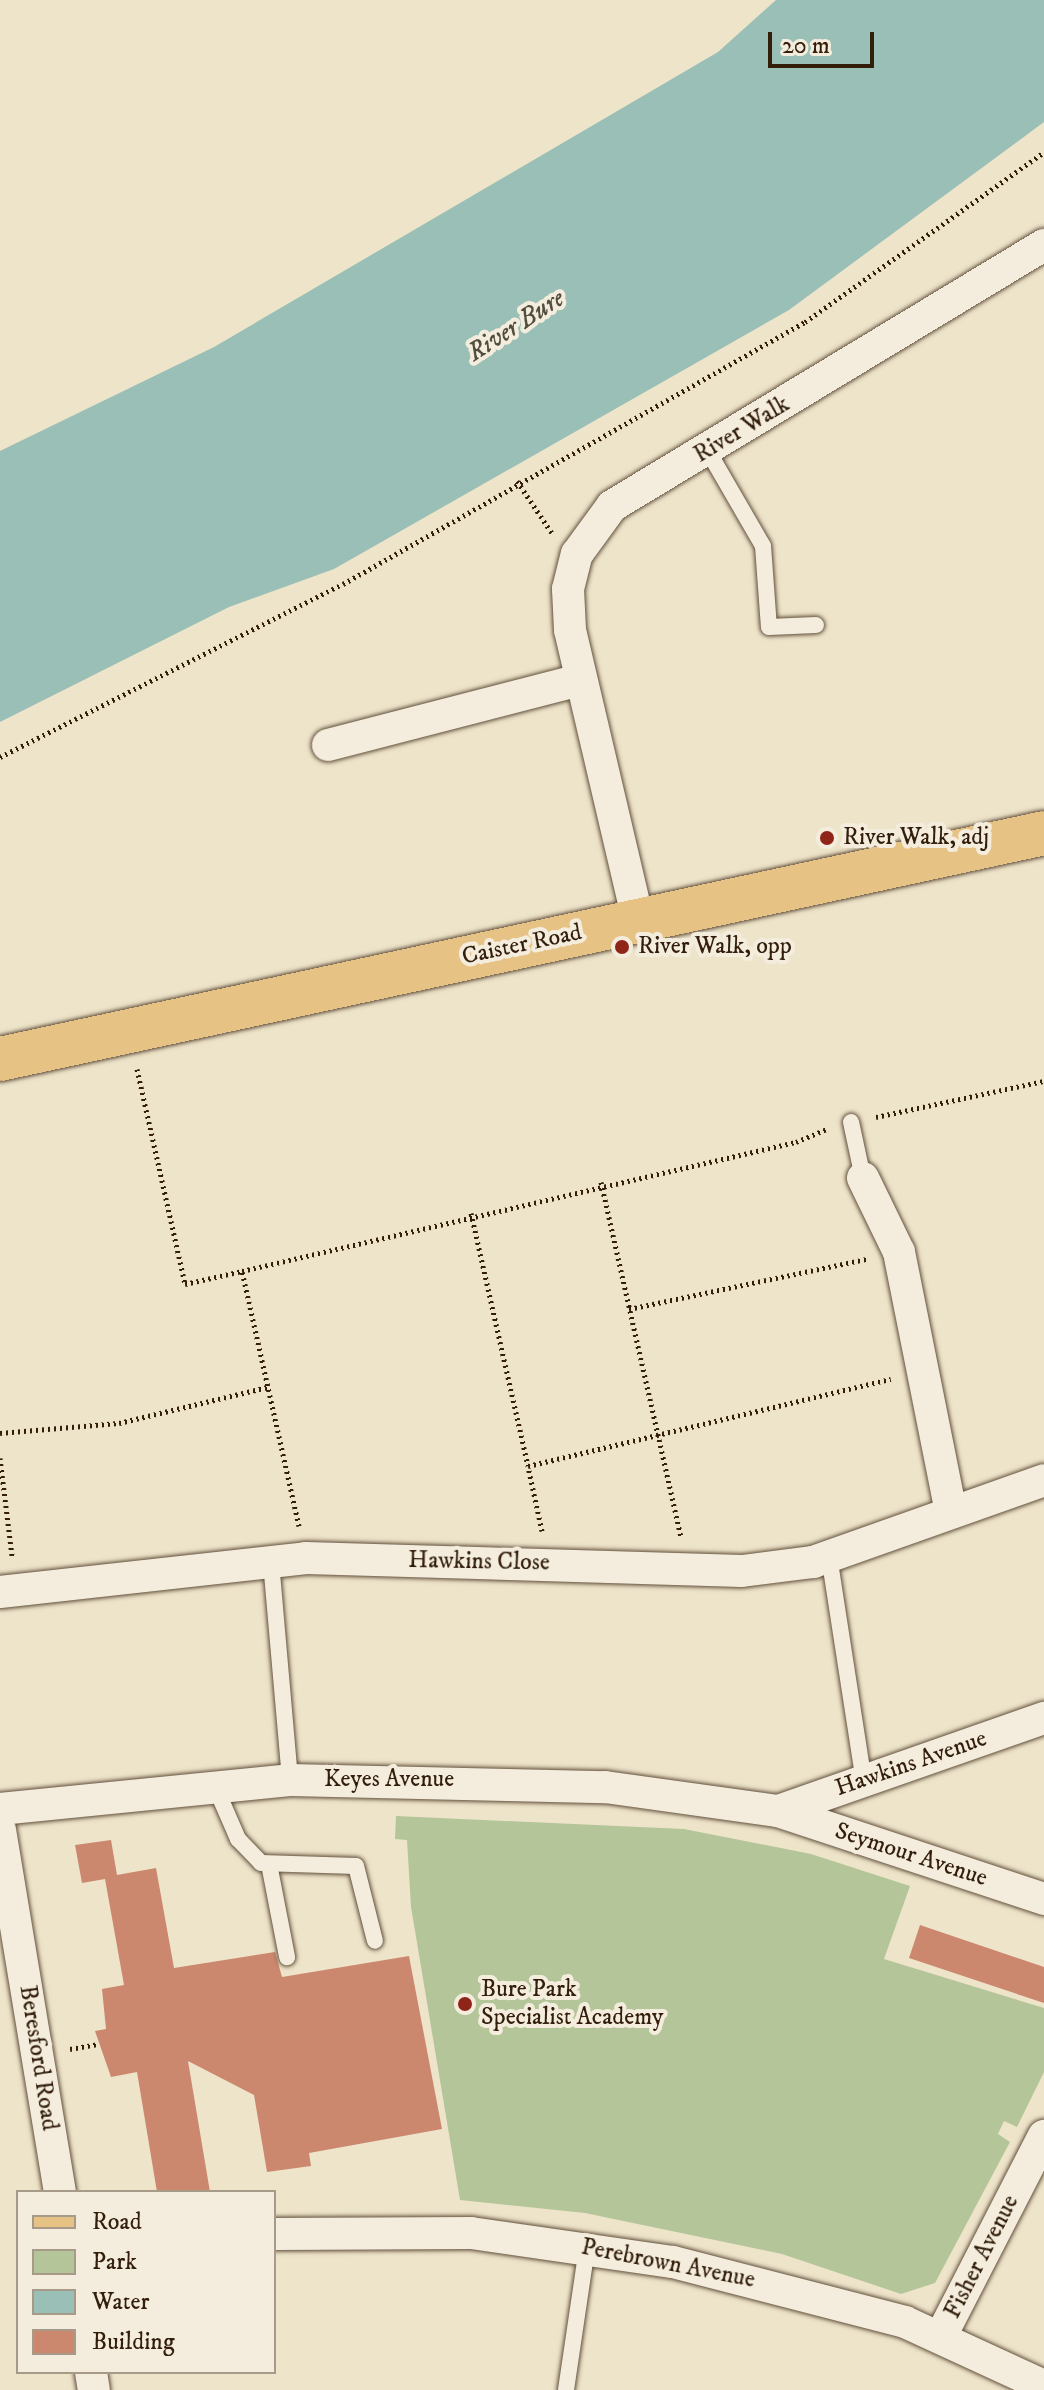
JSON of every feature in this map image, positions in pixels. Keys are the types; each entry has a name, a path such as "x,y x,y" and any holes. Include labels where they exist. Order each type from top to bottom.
{"main road":[{"name":"Caister Road","path":"0,1059 1044,833"}],"street":[{"name":"River Walk","path":"638,920 580,680 568,589 577,554 612,506 1040,258"},
{"path":"328,745 580,680"},
{"path":"863,1178 899,1252 951,1512"},
{"name":"Hawkins Close","path":"8,1591 306,1558 688,1566 742,1571 829,1556 1044,1480"},
{"name":"Hawkins Avenue","path":"778,1811 1044,1718"},
{"name":"Keyes Avenue","path":"0,1809 290,1780 605,1787 778,1811"},
{"name":"Seymour Avenue","path":"778,1811 1044,1899"},
{"name":"Beresford Road","path":"0,1830 60,2190"},
{"name":"Fisher Avenue","path":"941,2336 1044,2136"},
{"name":"Perebrown Avenue","path":"276,2234 385,2230 587,2247 785,2287 941,2336 1044,2386"}],"lane":[{"path":"708,451 763,546 769,627 816,625"},
{"path":"851,1122 863,1178"},
{"path":"829,1556 864,1781"},
{"path":"271,1562 290,1780"},
{"path":"215,1786 238,1839 269,1864 356,1866 375,1941"},
{"path":"269,1864 287,1957"},
{"path":"566,2390 587,2247"}],"path":[{"path":"0,757 343,584 517,481 805,322 1044,152"},
{"path":"517,481 549,530"},
{"path":"128,1031 185,1284 456,1225 471,1213 601,1182 796,1142 851,1122 1044,1081"},
{"path":"601,1182 688,1566"},
{"path":"471,1213 549,1563"},
{"path":"629,1309 899,1252"},
{"path":"242,1271 306,1558"},
{"path":"528,1466 645,1443 657,1431 923,1372"},
{"path":"0,1433 119,1423 268,1387"},
{"path":"0,1458 8,1591"}],"green space":[{"path":"396,1816 684,1829 811,1854 910,1886 884,1959 1044,2008 1044,2072 1017,2127 1004,2121 998,2134 1010,2142 935,2283 901,2294 782,2254 585,2213 460,2200 411,1907 407,1840 395,1839"}],"water":[{"name":"River Bure","path":"776,0 1044,0 1044,122 789,310 334,569 229,607 0,722 0,451 214,347 718,52"}],"building":[{"path":"111,1840 117,1875 156,1868 174,1968 275,1952 282,1977 409,1956 442,2129 309,2153 311,2166 267,2172 254,2095 188,2061 210,2190 157,2190 137,2072 111,2077 95,2031 106,2029 102,1989 124,1985 105,1879 82,1883 75,1845"},
{"path":"920,1925 1044,1967 1044,2003 909,1958"}],"place":[{"name":"River Walk, adj","path":"827,838"},
{"name":"River Walk, opp","path":"622,947"},
{"name":"Bure Park Specialist Academy","path":"465,2004"}]}
